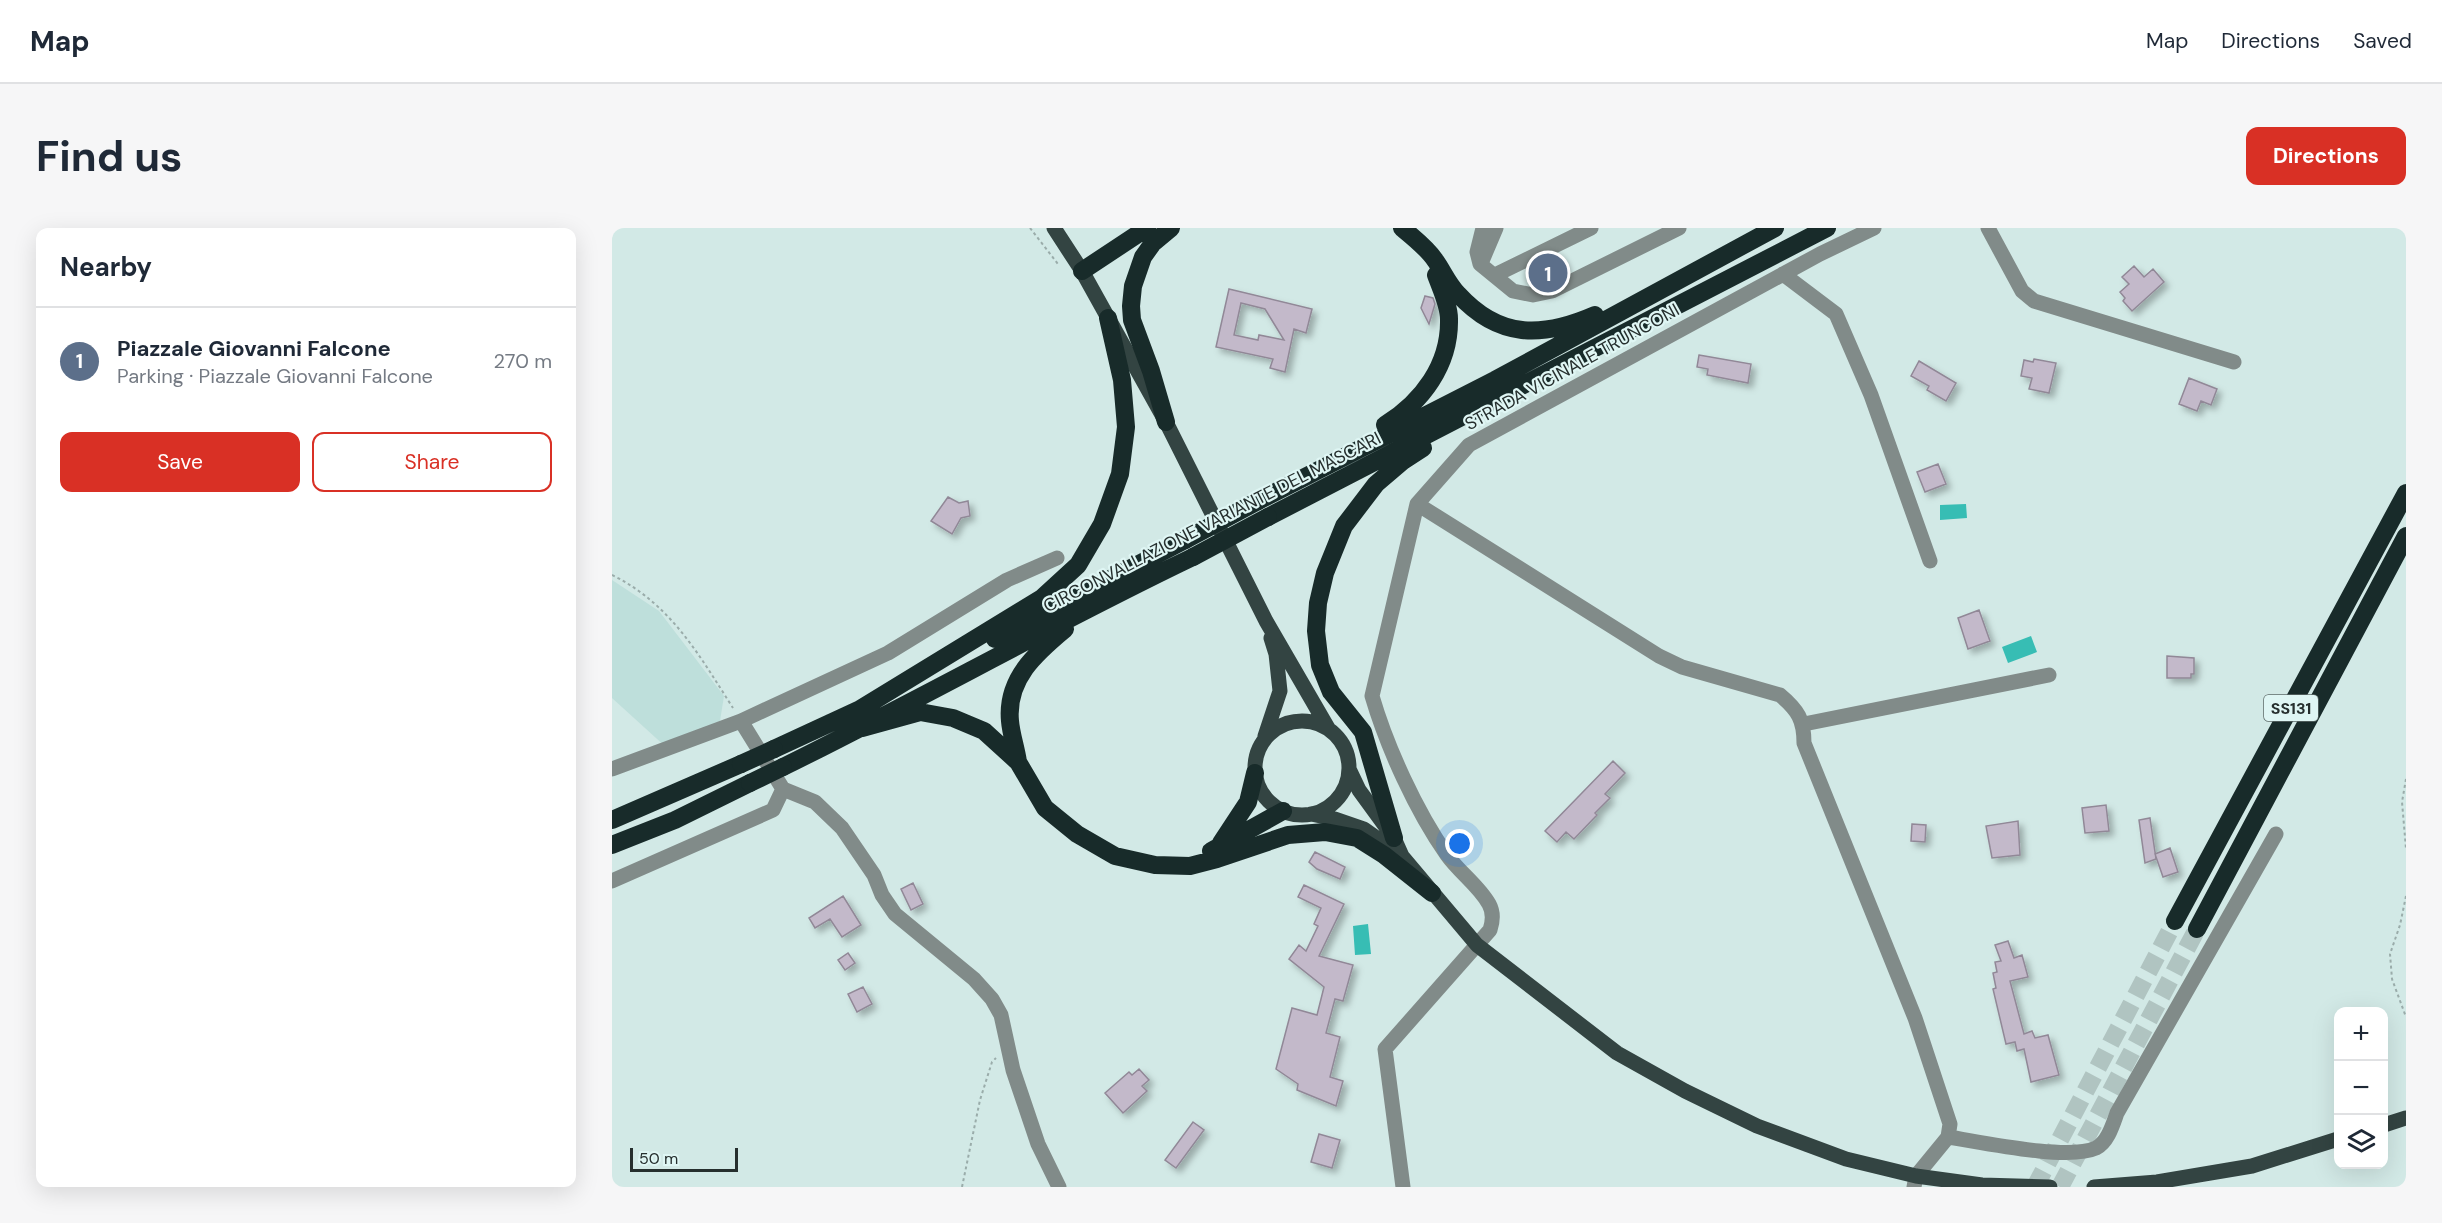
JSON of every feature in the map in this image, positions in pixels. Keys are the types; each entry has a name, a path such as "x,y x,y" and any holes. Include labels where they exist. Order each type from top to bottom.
{"highway":[{"path":"1082,271 1147,228"},
{"path":"1166,422 1151,371 1139,345 1132,320 1131,306 1133,286 1143,257 1153,243 1171,228"},
{"path":"1402,228 1434,257 1456,293 1488,321 1507,328 1523,330 1559,328 1714,261"},
{"name":"CIRCONVALLAZIONE VARIANTE DEL MASCARI","path":"612,845 675,820 783,767 860,720 1185,540 1495,380 1775,228"},
{"name":"CIRCONVALLAZIONE VARIANTE DEL MASCARI","path":"612,820 774,749 860,720 1268,518 1827,228"},
{"path":"1258,501 1402,414 1430,385 1445,352 1449,318 1437,279 1419,245"},
{"path":"860,720 1042,598 1078,565 1102,524 1120,474 1126,427 1122,380 1108,318"},
{"path":"1394,838 1363,732 1331,692 1320,665 1316,631 1318,603 1325,573 1344,526 1376,484 1404,461 1508,393"},
{"name":"SS131","path":"2175,921 2406,493"},
{"name":"SS131","path":"2197,929 2406,536"},
{"path":"1018,762 1010,719 1014,689 1028,662 1100,602"},
{"path":"860,720 920,712 953,718 984,731 1018,762 1045,808 1077,834 1115,855 1155,865 1190,866 1288,835 1325,832 1357,838 1384,855 1432,893"},
{"path":"1215,849 1228,834 1248,802 1255,773"},
{"path":"1155,865 1215,849 1283,811"}],"main road":[{"path":"1054,228 1082,271 1166,422 1266,621 1328,728 1344,746 1349,769 1366,802 1394,838 1402,856 1477,945 1617,1053 1685,1091 1757,1126 1794,1141 1915,1181 2050,1187"},
{"path":"1266,621 1276,654 1280,691 1257,753 1255,773 1257,783 1267,800 1283,811 1297,815 1311,814 1328,808 1340,796 1346,787 1349,769"},
{"path":"1262,744 1277,728 1297,721 1318,723 1328,728"},
{"path":"1311,814 1364,829 1402,856"},
{"path":"2388,1124 2406,1118"},
{"path":"2094,1187 2157,1182 2252,1166 2334,1140"}],"street":[{"path":"1483,228 1477,252 1480,264 1513,291 1533,295 1552,291 1679,228"},
{"path":"1480,264 1496,228"},
{"path":"1495,275 1591,228"},
{"name":"STRADA VICINALE TRUNCONI","path":"1477,945 1490,930 1494,919 1489,904 1447,856 1422,814 1380,723 1372,696 1418,504 1469,445 1783,274 1874,228"},
{"path":"1988,228 2022,291 2034,301 2234,362"},
{"path":"1783,274 1836,314 1871,395 1930,561"},
{"path":"1418,504 1659,656 1682,668 1780,695 1791,704 1804,724 1804,743 1915,1018 1950,1124 1948,1137 1915,1181"},
{"path":"612,769 741,721 888,653 1007,580 1057,558"},
{"path":"1804,724 2049,675"},
{"path":"741,721 783,789 815,802 842,828 874,874 882,895 895,914 974,979 992,999 1000,1015 1007,1048 1038,1144 1059,1187"},
{"path":"612,881 773,810 783,789"},
{"path":"1948,1137 2068,1153 2097,1148 2109,1134 2117,1113 2276,834"},
{"path":"1404,1187 1385,1049 1477,945"}],"path":[{"path":"1030,228 1063,270"},
{"path":"612,574 631,584 660,607 686,635 741,721"},
{"path":"2406,779 2402,802 2406,849"},
{"path":"2406,896 2400,925 2390,954 2392,979 2406,1017"},
{"path":"962,1187 980,1100 992,1062 1007,1048"}],"shaded area":[{"path":"612,580 659,611 724,696 720,721 667,748 612,698"}],"water":[{"path":"1966,504 1967,518 1940,520 1940,505"},
{"path":"2031,636 2037,652 2008,663 2002,647"},
{"path":"1368,924 1371,954 1355,955 1353,926"}],"building":[{"path":"2134,266 2144,277 2153,269 2164,282 2132,311 2123,301 2125,298 2120,292 2129,284 2122,277"},
{"path":"1229,289 1312,309 1306,333 1294,329 1285,372 1270,368 1273,359 1216,347","holes":["1241,303 1265,309 1284,340 1259,335 1258,340 1234,335"]},
{"path":"1425,296 1433,298 1435,304 1429,324 1421,308"},
{"path":"1699,355 1751,364 1748,383 1707,375 1708,369 1697,367"},
{"path":"2034,359 2056,363 2049,393 2029,389 2032,378 2021,376 2024,360 2033,362"},
{"path":"1919,361 1956,383 1946,401 1927,390 1929,386 1911,376"},
{"path":"2189,378 2217,389 2211,405 2201,401 2197,411 2179,404"},
{"path":"1938,464 1946,484 1925,492 1917,472"},
{"path":"948,497 959,503 968,501 970,516 961,518 952,534 931,521"},
{"path":"1979,610 1990,641 1968,649 1958,618"},
{"path":"2167,656 2194,658 2194,674 2191,674 2191,678 2167,678"},
{"path":"1613,761 1625,773 1605,794 1610,798 1574,839 1566,832 1557,842 1545,831"},
{"path":"2106,805 2109,831 2085,833 2082,808"},
{"path":"2150,818 2156,859 2145,863 2139,820"},
{"path":"2018,821 2020,855 1992,858 1986,826"},
{"path":"1912,824 1926,825 1925,842 1911,841"},
{"path":"2170,848 2178,872 2163,877 2155,854"},
{"path":"1315,852 1345,867 1340,879 1317,869 1309,862"},
{"path":"913,883 923,904 911,910 901,889"},
{"path":"1304,885 1344,904 1319,956 1353,965 1343,1001 1335,999 1326,1033 1340,1037 1330,1077 1343,1081 1336,1106 1297,1090 1298,1084 1276,1069 1292,1008 1317,1015 1324,987 1289,959 1299,945 1306,951 1318,926 1314,924 1321,908 1298,897"},
{"path":"843,896 861,925 842,937 830,919 815,928 809,918"},
{"path":"2008,941 2014,958 2022,955 2028,977 2010,981 2024,1034 2032,1031 2035,1038 2048,1035 2059,1075 2031,1082 2024,1049 2017,1051 2015,1042 2006,1044 1993,989 1996,988 1993,973 1997,972 1995,962 2001,961 1995,945"},
{"path":"848,953 855,963 845,970 838,960"},
{"path":"863,987 872,1004 857,1012 848,994"},
{"path":"1139,1069 1149,1080 1142,1086 1147,1091 1123,1113 1105,1093 1129,1072 1132,1075"},
{"path":"1193,1122 1204,1130 1176,1168 1165,1160"},
{"path":"1319,1134 1340,1140 1332,1168 1311,1162"}],"tunnel":[{"path":"2035,1187 2175,921"},
{"path":"2060,1187 2197,929"}],"place":[{"name":"Piazzale Giovanni Falcone","path":"1548,273"}]}
